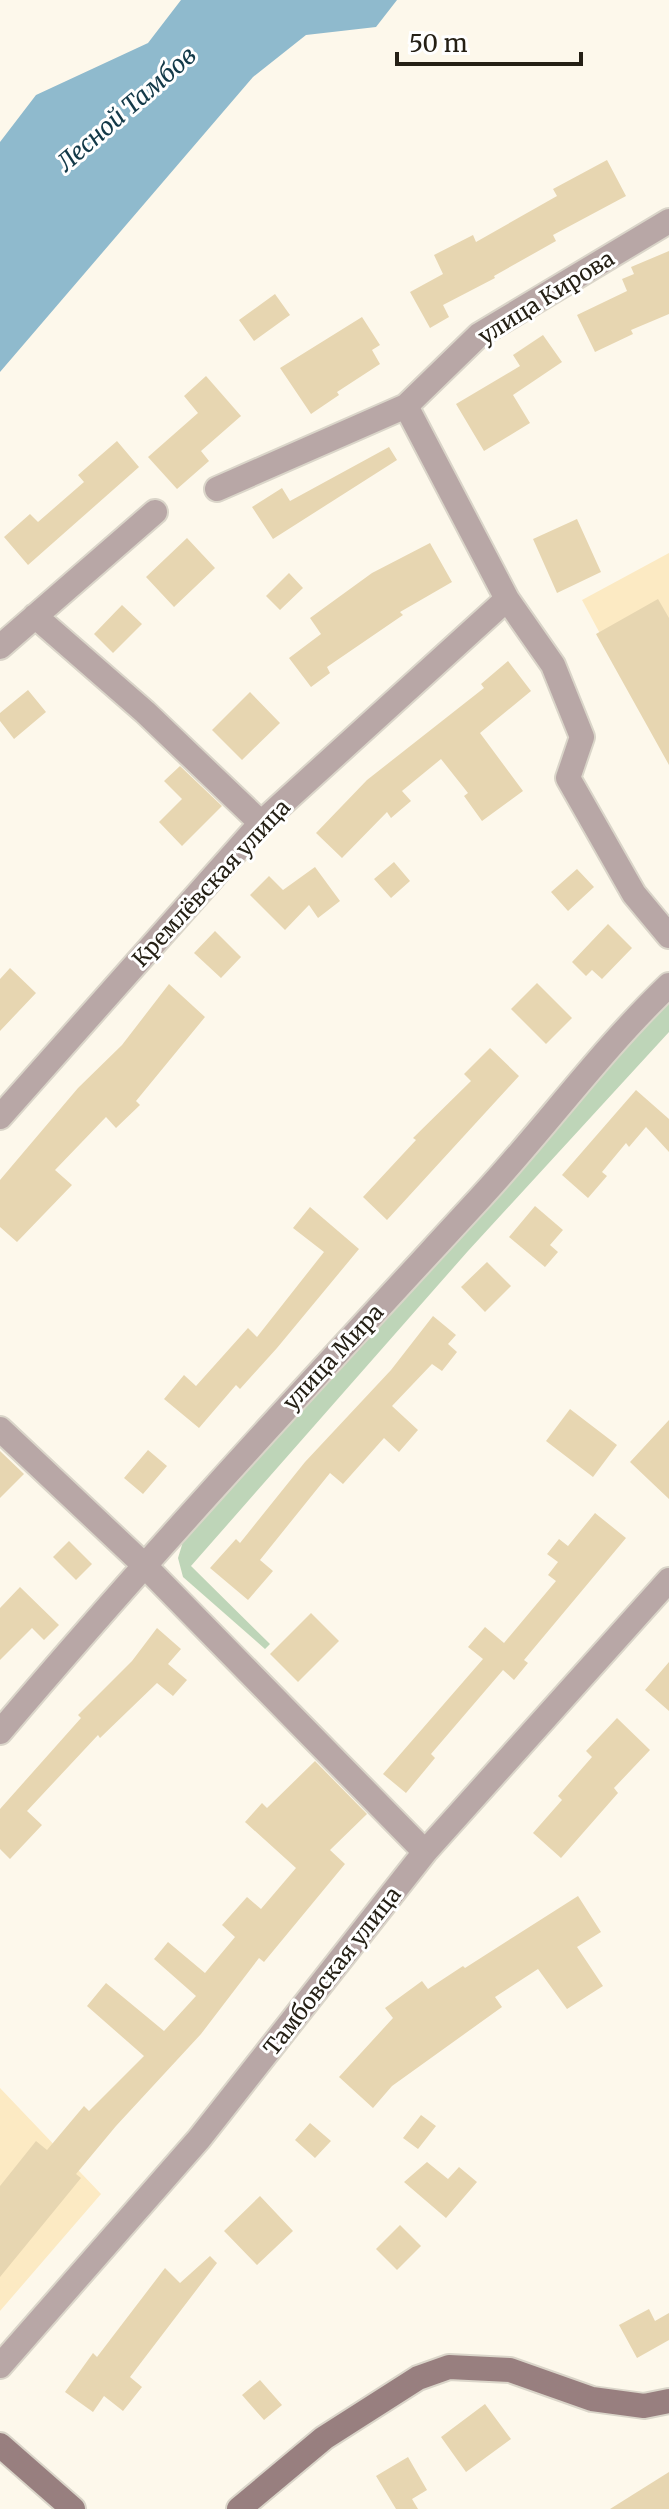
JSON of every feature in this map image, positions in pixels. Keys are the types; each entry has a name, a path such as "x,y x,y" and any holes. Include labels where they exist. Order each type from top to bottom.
{"street":[{"name":"улица Кирова","path":"217,489 406,406 479,335 669,221"},
{"path":"406,406 507,599 553,665 582,737 568,778 634,894 669,936"},
{"path":"0,647 155,512"},
{"name":"Кремлёвская улица","path":"0,1117 261,823 507,599"},
{"path":"35,616 145,712 261,823"},
{"name":"улица Мира","path":"0,1732 143,1564 510,1165 624,1028 669,985"},
{"path":"0,1429 143,1564 425,1852"},
{"name":"Тамбовская улица","path":"0,2366 199,2139 425,1852 669,1580"},
{"path":"239,2509 324,2438 418,2378 449,2367 510,2370 592,2399 644,2406 669,2401"},
{"path":"0,2445 73,2509"}],"shaded area":[{"path":"669,553 669,762 582,600"},
{"path":"0,2088 101,2194 0,2311"}],"green space":[{"path":"669,991 669,1032 468,1251 191,1566 270,1644 265,1649 183,1577 178,1558 185,1535"}],"water":[{"name":"Лесной Тамбов","path":"181,0 397,0 376,27 306,35 253,77 0,372 0,142 36,95 148,43"}],"building":[{"path":"607,160 626,196 553,235 556,241 443,305 449,317 430,328 410,292 443,274 434,255 473,235 476,242 557,196 553,189"},
{"path":"669,251 669,314 631,330 633,334 595,352 577,315 627,291 622,279 634,274 631,267"},
{"path":"275,294 290,315 254,341 239,320"},
{"path":"362,317 380,345 372,350 380,364 337,392 339,395 311,414 280,368"},
{"path":"543,335 562,362 513,395 530,423 484,451 456,404 520,366 513,355"},
{"path":"206,376 241,416 201,451 209,461 177,489 148,457 198,413 184,396"},
{"path":"117,441 139,467 28,565 4,537 30,514 38,522 84,482 78,475"},
{"path":"389,447 397,460 273,539 252,507 282,488 290,501"},
{"path":"577,519 601,572 557,593 533,539"},
{"path":"187,538 215,568 174,607 146,577"},
{"path":"430,543 452,582 400,612 403,615 327,667 330,673 311,687 289,658 321,634 310,618 372,573"},
{"path":"289,573 303,588 280,610 266,596"},
{"path":"658,599 669,618 669,765 596,634"},
{"path":"122,605 142,624 113,653 94,634"},
{"path":"508,661 531,691 480,733 523,791 482,821 464,796 468,793 441,759 402,791 411,801 391,818 387,812 342,858 316,833 367,780 484,688 481,684"},
{"path":"28,690 46,712 14,739 0,721 0,713"},
{"path":"250,692 280,723 242,760 212,730"},
{"path":"180,766 222,806 182,846 159,822 182,799 164,781"},
{"path":"394,862 410,881 391,898 374,879"},
{"path":"315,867 340,901 318,918 309,905 285,930 250,895 269,876 283,890"},
{"path":"577,869 594,887 568,911 551,892"},
{"path":"608,924 632,948 602,979 592,970 586,976 572,962"},
{"path":"215,931 241,957 221,978 194,953"},
{"path":"10,968 36,993 0,1031 0,979"},
{"path":"537,983 572,1018 546,1044 511,1009"},
{"path":"169,984 205,1017 136,1101 140,1105 116,1128 106,1117 55,1170 72,1185 17,1242 0,1227 0,1180 78,1088 122,1045"},
{"path":"490,1048 519,1076 387,1220 363,1197 416,1140 413,1138 471,1081 464,1074"},
{"path":"636,1090 669,1119 669,1152 646,1127 629,1147 626,1143 602,1172 607,1176 588,1198 562,1175"},
{"path":"535,1206 563,1230 550,1245 558,1252 545,1267 509,1237"},
{"path":"310,1207 359,1249 277,1348 240,1389 236,1385 199,1428 164,1399 184,1375 196,1386 248,1328 257,1337 324,1252 293,1228"},
{"path":"487,1262 511,1286 485,1312 461,1287"},
{"path":"433,1316 456,1335 448,1344 457,1352 442,1371 432,1364 392,1406 418,1430 399,1452 384,1438 343,1484 330,1473 260,1560 273,1571 248,1600 210,1568 236,1539 240,1543 305,1462 391,1370"},
{"path":"570,1409 617,1445 593,1477 546,1441"},
{"path":"669,1420 669,1499 630,1462"},
{"path":"148,1450 167,1466 143,1494 124,1478"},
{"path":"0,1451 24,1474 0,1498"},
{"path":"595,1513 626,1538 524,1660 528,1663 514,1680 503,1670 431,1754 435,1758 406,1793 383,1774 483,1659 468,1647 485,1627 504,1643 556,1581 548,1575 558,1562 547,1554 559,1539 568,1546"},
{"path":"69,1541 92,1564 76,1580 53,1557"},
{"path":"20,1587 59,1625 44,1640 32,1628 0,1660 0,1608"},
{"path":"311,1613 339,1641 298,1682 270,1654"},
{"path":"157,1628 181,1649 168,1664 187,1680 173,1696 157,1683 100,1738 98,1735 27,1811 42,1825 10,1859 0,1849 0,1809 81,1718 78,1715 132,1661"},
{"path":"669,1662 669,1711 645,1690"},
{"path":"617,1718 650,1750 614,1788 618,1793 561,1858 533,1833 562,1800 558,1796 592,1757 586,1751"},
{"path":"315,1761 367,1814 330,1850 345,1864 264,1962 259,1958 201,2034 116,2126 76,2174 81,2178 0,2277 0,2186 36,2141 47,2150 84,2106 89,2111 144,2056 87,2006 106,1983 164,2031 196,1996 154,1959 168,1942 205,1973 235,1937 222,1925 247,1897 261,1909 296,1868 245,1822 262,1803 267,1808"},
{"path":"578,1896 601,1932 577,1947 603,1986 567,2009 538,1969 495,1997 502,2007 392,2086 373,2108 339,2077 393,2018 385,2008 422,1981 428,1989 463,1966 465,1968"},
{"path":"421,2115 436,2126 418,2149 403,2138"},
{"path":"310,2123 331,2141 315,2158 295,2140"},
{"path":"427,2162 448,2179 459,2167 477,2182 446,2218 404,2182"},
{"path":"260,2196 293,2231 257,2265 224,2231"},
{"path":"400,2225 421,2246 397,2270 376,2249"},
{"path":"210,2256 217,2263 130,2377 142,2387 123,2411 104,2396 93,2412 65,2392 93,2353 97,2357 165,2268 180,2283"},
{"path":"649,2309 655,2321 669,2313 669,2340 637,2358 619,2325"},
{"path":"260,2380 282,2405 264,2420 242,2395"},
{"path":"485,2404 511,2439 466,2472 441,2437"},
{"path":"408,2457 427,2490 412,2499 418,2509 396,2509 376,2476"},
{"path":"669,2472 669,2509 610,2509"}]}
